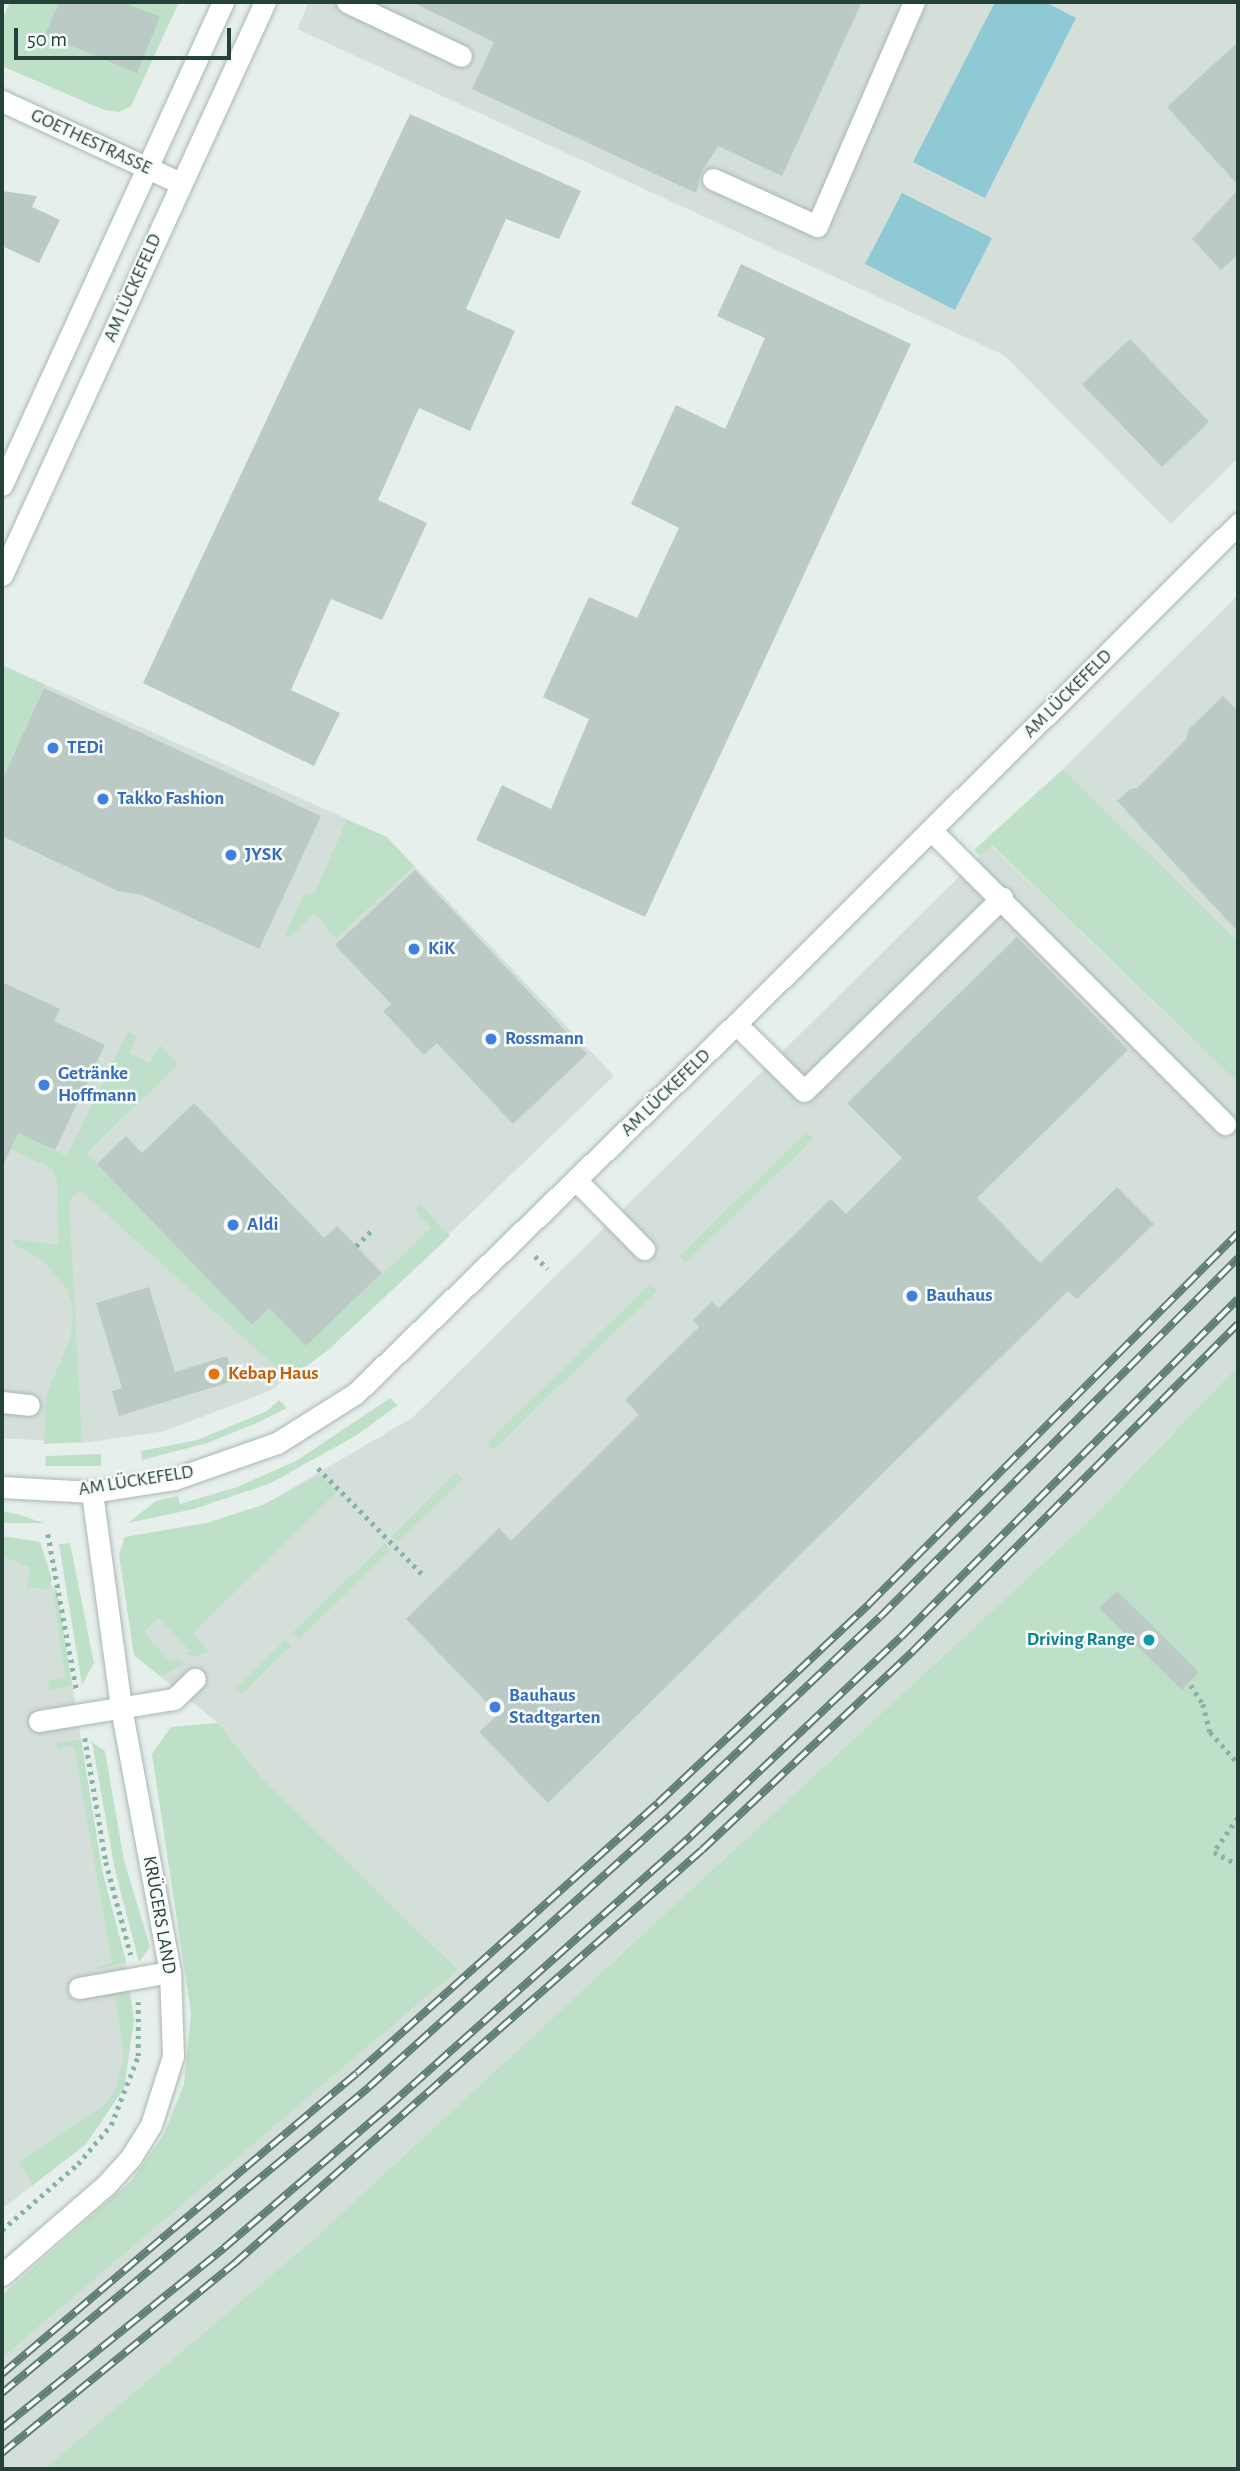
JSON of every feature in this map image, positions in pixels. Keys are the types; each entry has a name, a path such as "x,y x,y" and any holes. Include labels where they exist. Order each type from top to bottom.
{"street":[{"name":"AM LÜCKEFELD","path":"2,485 223,2"},
{"name":"AM LÜCKEFELD","path":"2,575 265,2"},
{"path":"347,2 461,56"},
{"path":"713,178 817,226 914,2"},
{"name":"GOETHESTRASSE","path":"2,101 180,183"},
{"name":"AM LÜCKEFELD","path":"2,1487 92,1492 174,1479 235,1461 313,1423 387,1367 1238,524"},
{"path":"931,830 1002,898 1225,1124"},
{"path":"736,1024 804,1091 1002,898"},
{"path":"576,1180 644,1249"},
{"path":"2,1402 29,1405"},
{"name":"KRÜGERS LAND","path":"2,2275 106,2185 152,2125 173,2056 170,1972 121,1707 92,1492"},
{"path":"39,1721 174,1699 195,1679"},
{"path":"79,1988 134,1976 170,1972"}],"path":[{"path":"356,1246 371,1231"},
{"path":"536,1256 548,1269"},
{"path":"318,1468 424,1575"},
{"path":"2,2230 78,2164 122,2106 140,2036 134,1976 106,1863 48,1534"},
{"path":"1191,1685 1203,1704 1210,1732 1238,1763"},
{"path":"1238,1818 1214,1852 1238,1865"}],"shaded area":[{"path":"309,2 1238,2 1238,458 1171,524 1004,355 297,29"},
{"path":"1238,595 1238,941 1063,769"},
{"path":"2,665 387,837 614,1076 327,1351 269,1391 165,1431 82,1443 2,1438"},
{"path":"991,845 1238,1083 1238,1366 1089,1521 316,2237 44,2469 2,2469 2,2358 458,1970 262,1778 218,1723 134,1655 119,1554 125,1537 207,1523 263,1505 412,1418"},
{"path":"2,1552 29,1563 57,1590 102,1870 126,1962 134,2020 124,2088 86,2144 2,2209"}],"green space":[{"path":"10,2 179,2 131,106 119,112 104,110 2,66 2,20"},
{"path":"2,665 45,685 2,780"},
{"path":"1063,769 1238,941 1238,1083 992,845 980,856 974,850"},
{"path":"347,820 387,837 414,866 336,939 314,913 291,937 285,935 303,896 314,894"},
{"path":"128,1031 137,1036 129,1053 149,1063 160,1045 178,1064 87,1153 252,1325 269,1308 306,1346 431,1228 415,1210 421,1205 450,1236 327,1351 289,1379 81,1191 69,1200 82,1442 44,1444 46,1396 71,1336 73,1308 67,1289 41,1259 13,1244 14,1239 58,1245 57,1181 51,1168 2,1145 2,1125 67,1156"},
{"path":"807,1132 813,1139 685,1263 679,1256"},
{"path":"650,1284 657,1291 493,1450 486,1444"},
{"path":"1238,1366 1238,2469 44,2469 316,2237 1089,1521"},
{"path":"390,1398 398,1405 357,1435 269,1484 194,1509 128,1523 156,1501 178,1496 180,1504 237,1487 296,1461"},
{"path":"279,1400 287,1408 259,1422 207,1443 142,1460 141,1451 197,1440 267,1411"},
{"path":"101,1454 101,1466 45,1466 46,1456"},
{"path":"456,1473 463,1479 398,1542 392,1536"},
{"path":"320,1475 337,1492 193,1633 209,1651 195,1657 184,1654 189,1650 159,1618 144,1632 170,1662 175,1659 187,1663 160,1676 134,1655 119,1554 125,1537 207,1523 263,1505"},
{"path":"2,1511 17,1514 44,1523 2,1523"},
{"path":"2,1536 40,1542 52,1579 49,1589 26,1588 31,1568 2,1556"},
{"path":"70,1543 94,1663 82,1685 59,1544"},
{"path":"385,1543 391,1550 299,1639 292,1633"},
{"path":"57,1590 72,1685 52,1690 46,1681 65,1677 53,1593"},
{"path":"285,1640 291,1646 242,1694 236,1688"},
{"path":"218,1723 262,1778 458,1970 2,2358 2,2295 131,2181 164,2134 184,2084 191,2013 152,1754 171,1727"},
{"path":"81,1739 102,1870 126,1962 93,1970 112,1962 74,1746 58,1749 56,1743"},
{"path":"92,1742 105,1751 124,1860 150,1947 139,1962 115,1870"},
{"path":"129,1990 134,2020 124,2088 86,2144 33,2185 18,2162 102,2107 115,2090 124,2057 115,1996 97,1997 96,1993"}],"water":[{"path":"995,2 1045,2 1076,18 985,198 913,162"},
{"path":"902,193 992,238 955,310 865,264"}],"building":[{"path":"59,2 122,2 160,17 137,73 45,35"},
{"path":"412,2 862,2 782,176 718,146 701,173 696,193 472,89 494,42"},
{"path":"1238,42 1238,185 1167,107"},
{"path":"410,114 581,191 559,239 506,219 466,309 515,331 470,431 419,408 378,500 427,523 382,620 331,599 291,690 340,713 314,766 143,683"},
{"path":"1238,190 1238,254 1221,270 1192,239"},
{"path":"2,191 37,196 32,207 60,220 39,263 2,246"},
{"path":"741,264 911,344 645,917 476,840 502,785 551,809 589,719 543,697 589,597 637,618 679,528 631,504 676,405 725,429 765,338 717,316"},
{"path":"1130,339 1209,422 1162,467 1082,384"},
{"path":"44,688 321,816 259,949 142,895 118,891 2,836 2,780"},
{"path":"1223,696 1238,711 1238,932 1117,801 1130,789 1137,788 1187,738 1188,730"},
{"path":"415,870 587,1054 513,1124 437,1043 424,1055 383,1011 391,1004 335,945"},
{"name":"Bauhaus","path":"1017,937 1128,1050 977,1198 1040,1263 1117,1187 1154,1224 1077,1299 1068,1291 548,1803 479,1732 498,1714 406,1619 499,1528 511,1541 639,1415 625,1400 699,1327 693,1320 712,1302 719,1308 831,1199 846,1214 902,1158 847,1103"},
{"name":"Getränke Hoffmann","path":"2,982 60,1009 54,1021 105,1045 55,1150 18,1133 2,1168"},
{"name":"Aldi","path":"194,1103 324,1238 337,1226 382,1273 306,1346 269,1308 252,1325 97,1164 126,1136 142,1153"},
{"path":"149,1287 175,1372 227,1356 234,1381 119,1416 112,1391 122,1388 96,1303"},
{"name":"Driving Range","path":"1117,1591 1199,1672 1182,1690 1099,1608"}],"railway":[{"path":"2,2374 357,2073 658,1803 869,1604 1238,1233"},
{"path":"2,2393 369,2087 670,1816 880,1617 1238,1258"},
{"path":"2,2428 224,2248 388,2107 691,1836 901,1637 1238,1299"},
{"path":"2,2453 235,2263 702,1850 913,1651 1238,1324"}],"place":[{"name":"TEDi","path":"53,748"},
{"name":"Takko Fashion","path":"103,799"},
{"name":"JYSK","path":"231,855"},
{"name":"KiK","path":"414,949"},
{"name":"Rossmann","path":"491,1039"},
{"name":"Getränke Hoffmann","path":"44,1085"},
{"name":"Aldi","path":"233,1225"},
{"name":"Bauhaus","path":"912,1296"},
{"name":"Kebap Haus","path":"214,1374"},
{"name":"Driving Range","path":"1149,1640"},
{"name":"Bauhaus Stadtgarten","path":"495,1707"}]}
